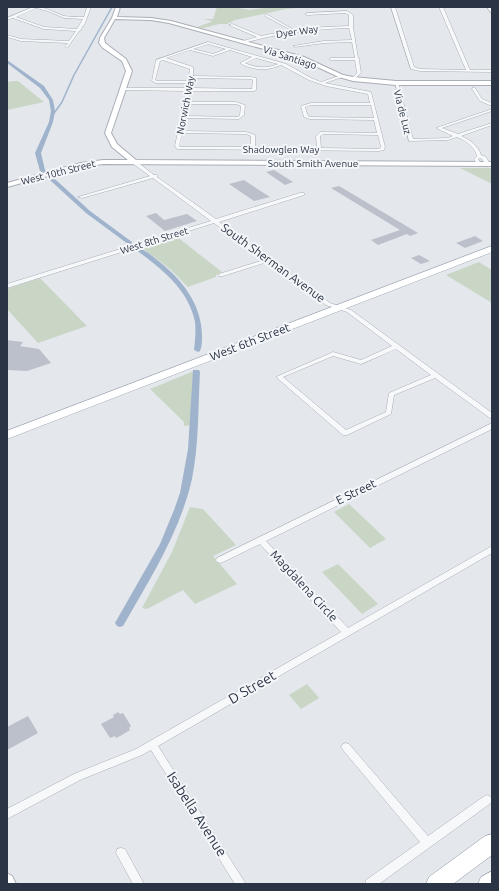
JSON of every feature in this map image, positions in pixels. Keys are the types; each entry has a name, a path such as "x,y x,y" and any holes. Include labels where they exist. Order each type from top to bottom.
{"highway":[{"path":"436,884 492,843"},
{"path":"488,884 492,881"}],"main road":[{"name":"West 6th Street","path":"7,435 492,249"}],"street":[{"path":"7,19 36,7 49,10 64,17 85,18"},
{"path":"67,47 80,30 89,7"},
{"path":"118,7 114,18 102,38 102,43 105,47 120,57 129,71 108,133 109,140 134,162"},
{"path":"393,7 412,68 420,70 492,71"},
{"path":"440,7 469,71"},
{"path":"489,7 492,12"},
{"path":"307,14 346,12 351,15 351,27 358,59 359,73 352,79"},
{"path":"266,15 293,30"},
{"path":"14,17 44,28 80,30"},
{"name":"Via Santiago","path":"114,18 162,20 302,58 341,76 352,79 396,83 492,84"},
{"path":"231,26 260,37"},
{"name":"Dyer Way","path":"244,42 293,30 351,27"},
{"path":"7,36 21,40 70,42"},
{"path":"295,46 324,42 354,41"},
{"path":"189,82 156,82 153,80 158,60 205,43 281,64 321,83 370,93 380,134 322,133 318,136 319,149"},
{"path":"190,49 214,55 230,49"},
{"path":"255,57 242,63 266,70 281,64"},
{"name":"Norwich Way","path":"164,58 192,67 180,132 179,148"},
{"path":"332,59 358,59"},
{"path":"321,83 341,76"},
{"path":"122,89 254,90 255,79 251,78 191,77"},
{"name":"Via de Luz","path":"396,83 411,140 438,140 456,136"},
{"path":"474,89 481,100 492,104"},
{"path":"183,117 240,118 242,115 243,105 236,103 186,103"},
{"path":"373,104 311,104 303,106 306,117 310,118 376,119"},
{"path":"479,164 476,159 478,156 474,144 438,128 492,110"},
{"path":"456,136 492,124"},
{"path":"180,132 246,133 253,135 253,149"},
{"name":"Shadowglen Way","path":"179,148 382,149 380,134"},
{"path":"478,156 484,158 490,164"},
{"name":"West 10th Street","path":"7,185 94,162 134,162"},
{"name":"South Smith Avenue","path":"134,162 490,164"},
{"name":"South Sherman Avenue","path":"134,162 328,304 349,311 491,414"},
{"path":"80,197 155,176"},
{"name":"West 8th Street","path":"7,286 302,194"},
{"path":"221,276 268,260"},
{"path":"397,346 361,362 333,354 279,377 345,433 389,412 391,394 436,374"},
{"name":"E Street","path":"220,560 492,426"},
{"name":"Magdalena Circle","path":"260,540 347,633"},
{"name":"D Street","path":"7,814 77,777 139,752 492,549"},
{"name":"Isabella Avenue","path":"152,744 241,884"},
{"path":"346,747 427,843"},
{"path":"370,884 486,800"},
{"path":"121,853 139,884"}],"green space":[{"path":"217,7 234,7 249,10 272,7 307,7 286,9 235,20 227,24 219,24 203,28 197,27 212,21 203,19 213,19"},
{"path":"18,81 44,102 7,110 7,82"},
{"path":"460,168 492,168 492,184"},
{"path":"176,236 222,272 216,275 216,277 188,287 170,269 141,247"},
{"path":"479,262 492,270 492,303 446,275"},
{"path":"40,278 87,326 38,343 7,309 7,289"},
{"path":"194,371 191,425 184,426 184,422 150,389"},
{"path":"349,504 386,539 370,548 334,512"},
{"path":"190,507 203,509 236,545 213,556 237,584 195,604 183,590 147,609 142,608 172,552"},
{"path":"338,564 378,604 362,614 322,572"},
{"path":"307,684 319,698 301,709 289,695"}],"building":[{"path":"274,170 293,182 285,185 266,172"},
{"path":"244,180 270,197 254,201 229,184"},
{"path":"339,186 418,233 410,236 407,234 378,245 371,240 400,230 331,188"},
{"path":"156,213 164,220 187,214 197,221 165,231 146,216"},
{"path":"475,236 483,241 465,248 456,243"},
{"path":"419,255 430,261 421,264 411,258"},
{"path":"7,340 23,342 20,346 39,349 51,363 27,371 7,370"},
{"path":"118,712 120,714 123,713 131,726 129,728 130,730 116,738 115,736 110,738 101,724 114,717 113,715"},
{"path":"28,716 38,733 7,750 7,727"}],"waterway":[{"path":"52,116 62,102 74,75 112,7"},
{"path":"7,61 42,87 51,100 53,111 51,122 38,153 43,171 88,212 130,243"},
{"path":"138,249 167,271 176,280 189,299 195,310 198,322 198,350"},
{"path":"120,623 164,544 179,510 188,479 192,449 196,372"}]}
